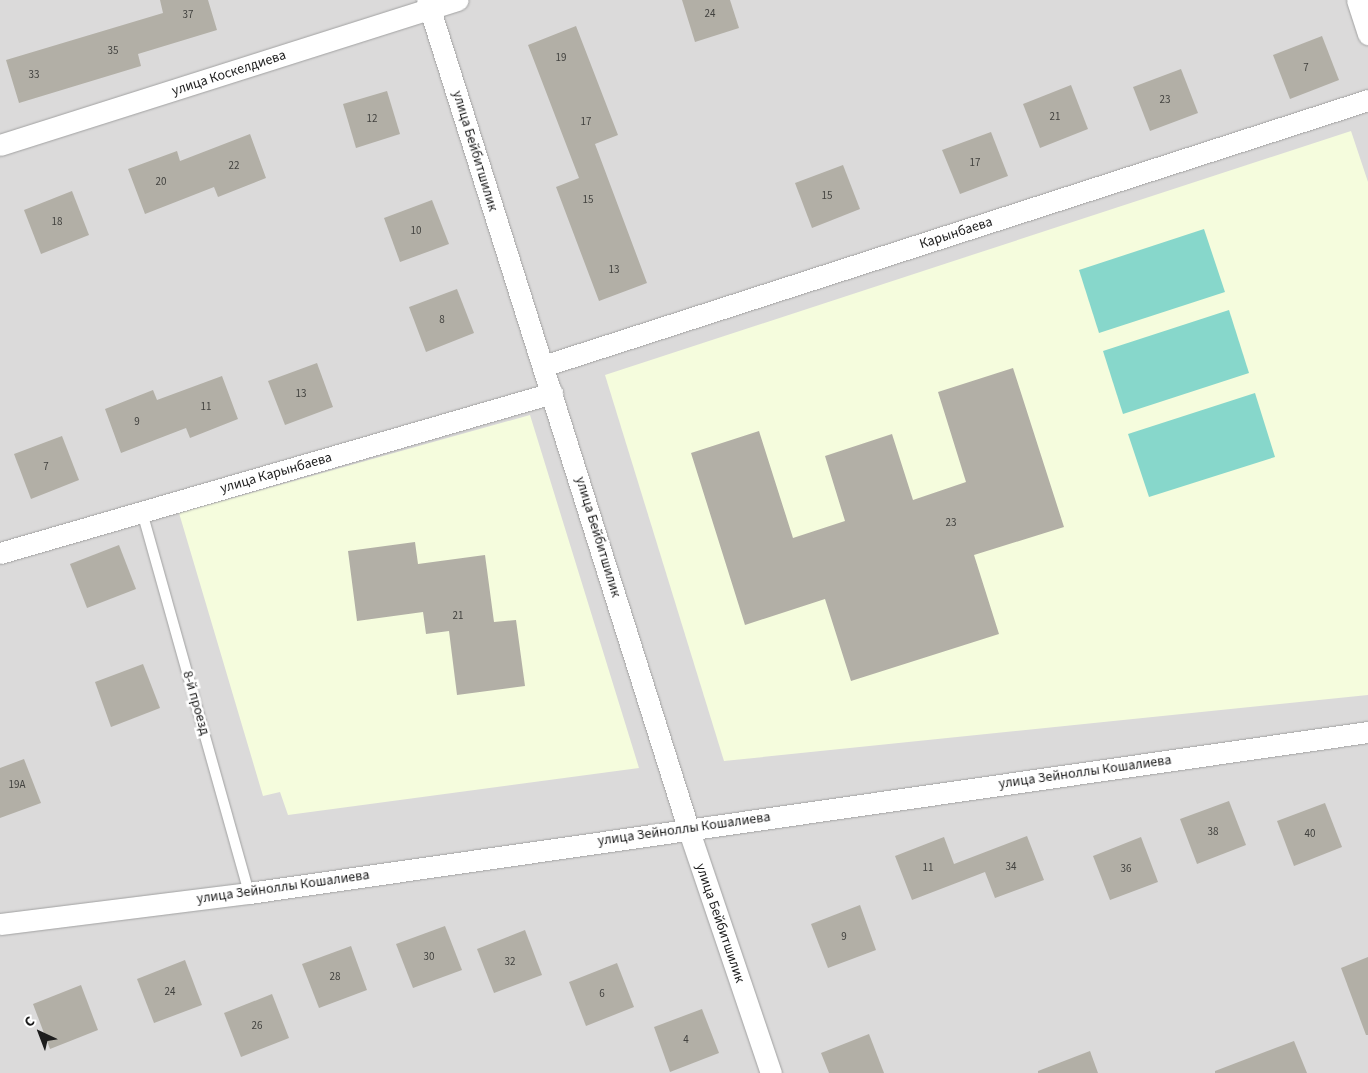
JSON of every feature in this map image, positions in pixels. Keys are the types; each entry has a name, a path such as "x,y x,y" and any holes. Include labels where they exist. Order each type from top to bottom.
{"street":[{"name":"улица Коскелдиева","path":"0,145 429,4 458,0"},
{"path":"1357,0 1368,34"},
{"name":"улица Бейбитшилик","path":"429,4 688,828 771,1073"},
{"name":"Карынбаева","path":"543,366 1368,100"},
{"name":"улица Карынбаева","path":"0,553 552,394"},
{"name":"улица Зейноллы Кошалиева","path":"0,924 249,893 688,828 1368,732"}],"lane":[{"name":"8-й проезд","path":"142,512 249,893"}],"shaded area":[{"path":"0,0 1368,0 1368,1073 0,1073"},
{"path":"1351,131 1368,182 1368,695 724,761 605,375"},
{"path":"1204,229 1225,292 1099,333 1079,270"},
{"path":"1229,310 1249,373 1123,414 1103,351"},
{"path":"1255,393 1275,457 1149,497 1128,434"},
{"path":"530,415 639,768 288,815 280,792 263,796 179,513"}],"building":[{"path":"160,0 208,0 217,30 138,54 141,66 19,103 6,60 163,13"},
{"path":"682,0 730,0 739,28 695,42"},
{"path":"576,26 618,135 595,144 647,283 599,301 556,187 579,178 528,45"},
{"path":"1322,36 1339,80 1290,99 1273,55"},
{"path":"1181,69 1198,113 1150,131 1133,87"},
{"path":"1071,85 1088,129 1040,148 1023,104"},
{"path":"387,91 400,134 356,148 343,104"},
{"path":"991,132 1008,176 960,194 942,150"},
{"path":"250,134 266,178 218,197 214,187 145,214 128,169 177,151 180,161"},
{"path":"843,165 860,209 812,228 795,183"},
{"path":"72,191 89,235 41,254 24,210"},
{"path":"432,200 449,244 400,262 384,218"},
{"path":"457,289 474,333 426,352 409,307"},
{"path":"317,363 333,407 285,425 268,381"},
{"path":"1013,368 1064,527 974,555 999,634 851,681 825,599 745,625 691,453 759,431 793,538 845,521 825,456 892,434 913,500 966,482 938,392"},
{"path":"222,376 238,419 190,438 186,428 121,453 105,409 153,390 157,400"},
{"path":"62,436 79,480 31,499 14,454"},
{"path":"415,542 418,564 485,555 494,622 516,620 525,686 457,695 449,631 426,634 423,612 357,621 348,551"},
{"path":"119,545 136,589 87,608 70,564"},
{"path":"143,664 160,708 111,727 95,682"},
{"path":"24,759 41,803 0,818 0,768"},
{"path":"1229,801 1246,845 1197,864 1180,819"},
{"path":"1325,803 1342,847 1294,866 1277,821"},
{"path":"1027,836 1044,880 995,898 985,872 912,900 895,856 944,837 954,864"},
{"path":"1141,837 1158,882 1110,900 1093,856"},
{"path":"860,905 876,950 828,968 811,924"},
{"path":"445,926 462,970 413,988 396,944"},
{"path":"525,930 542,975 494,993 477,949"},
{"path":"351,946 367,990 319,1008 302,964"},
{"path":"1368,957 1368,1035 1366,1035 1341,968"},
{"path":"185,960 202,1005 154,1023 137,979"},
{"path":"617,963 634,1007 586,1026 569,982"},
{"path":"81,985 98,1030 50,1049 33,1004"},
{"path":"272,994 289,1038 241,1057 224,1013"},
{"path":"702,1009 719,1053 670,1072 654,1027"},
{"path":"869,1034 884,1073 829,1073 821,1053"},
{"path":"1294,1041 1307,1073 1215,1073 1215,1071"},
{"path":"1090,1051 1098,1073 1038,1073 1038,1071"}]}
